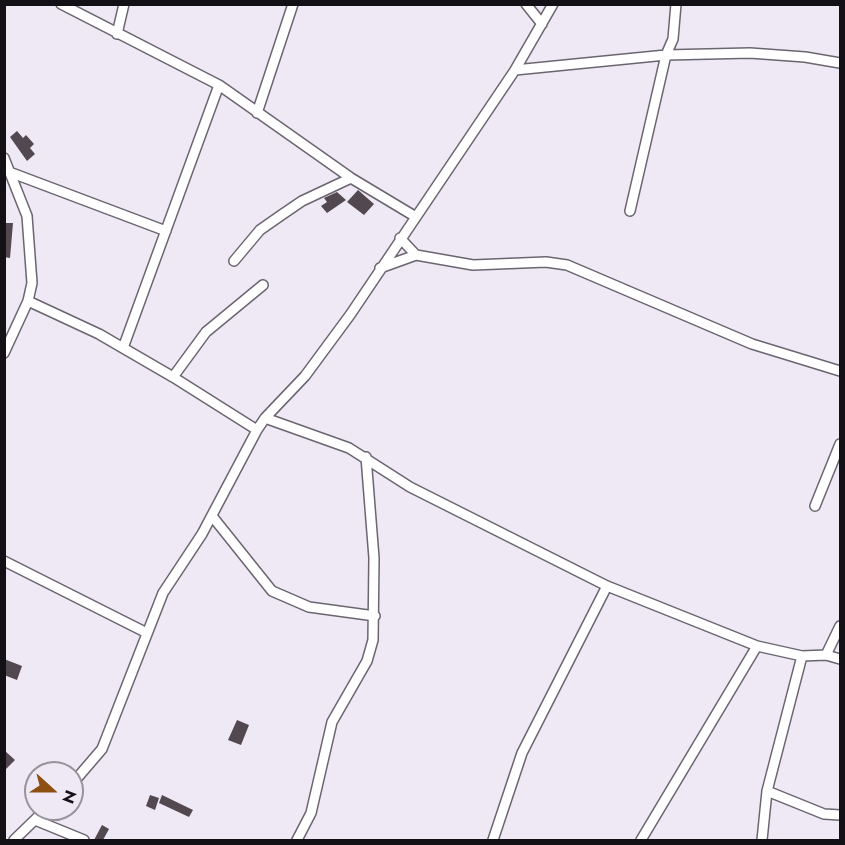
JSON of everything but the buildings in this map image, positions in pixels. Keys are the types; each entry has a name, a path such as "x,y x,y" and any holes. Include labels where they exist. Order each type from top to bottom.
{"street":[{"path":"61,4 219,85 257,113 281,126 351,178 416,217"},
{"path":"117,34 124,4"},
{"path":"257,113 293,4"},
{"path":"526,4 542,24"},
{"path":"84,769 102,749 117,717 163,593 212,516 257,430 265,418 305,376 350,315 515,70 553,4"},
{"path":"630,211 666,56 673,39 676,4"},
{"path":"515,70 666,56 768,53 840,63"},
{"path":"123,348 219,85"},
{"path":"4,158 12,173 27,216 32,282 28,301 4,353"},
{"path":"12,173 166,231"},
{"path":"234,261 260,230 279,216 302,201 351,178"},
{"path":"400,238 416,255"},
{"path":"380,268 416,255 473,265 546,262 567,265 752,344 840,371"},
{"path":"173,377 215,323 263,285"},
{"path":"28,301 53,311 123,348 257,430"},
{"path":"265,418 349,448 410,487 607,586 758,646 802,656 826,655 840,659"},
{"path":"815,506 840,444"},
{"path":"297,840 310,813 332,722 367,661 375,616 374,558 366,457"},
{"path":"212,516 272,591 309,607 375,616"},
{"path":"4,561 147,633"},
{"path":"493,840 522,753 607,586"},
{"path":"826,655 840,626"},
{"path":"641,840 758,646"},
{"path":"762,840 767,791 802,656"},
{"path":"767,791 824,814 840,815"},
{"path":"14,840 34,821"},
{"path":"37,821 84,840"}]}
